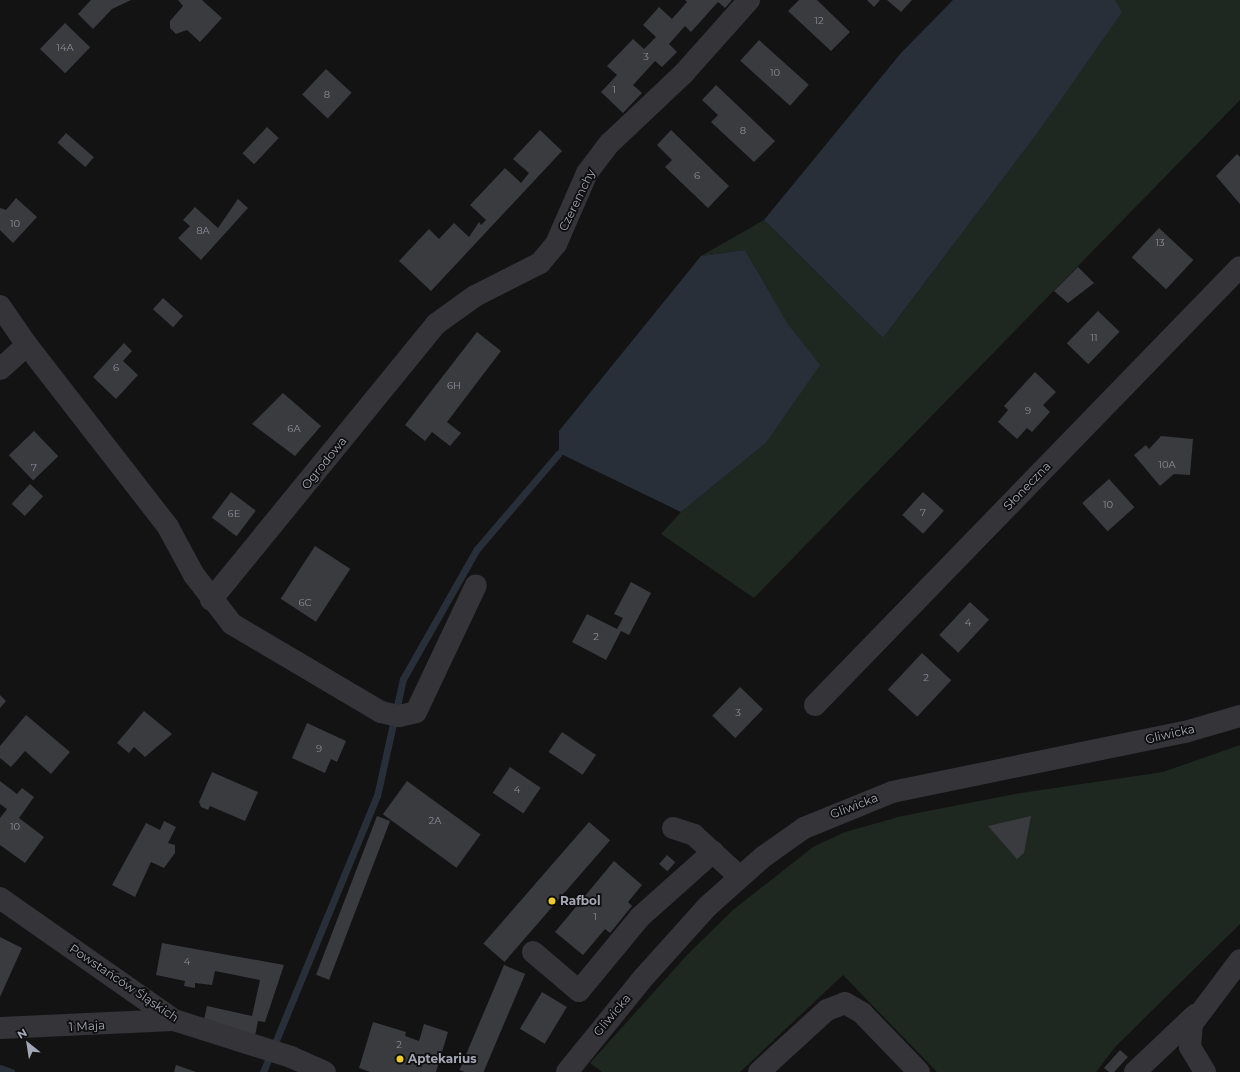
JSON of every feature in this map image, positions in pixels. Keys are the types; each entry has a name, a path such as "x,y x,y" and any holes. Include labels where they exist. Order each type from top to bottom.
{"street":[{"name":"Czeremchy","path":"436,324 475,296 540,263 556,244 588,173 610,143 684,73 749,0"},
{"name":"Słoneczna","path":"815,705 1240,267"},
{"path":"0,306 27,345 168,527 211,600 232,624 390,714 416,712 476,585"},
{"name":"Ogrodowa","path":"211,600 436,324"},
{"path":"0,369 27,345"},
{"name":"Gliwicka","path":"567,1072 680,935 740,877 804,828 859,803 916,786 1185,732 1240,716"},
{"path":"673,828 694,835 740,877"},
{"path":"534,952 579,991 640,917 713,852"},
{"name":"Powstańców Śląskich","path":"0,898 174,1020 291,1057 325,1072"},
{"path":"1135,1072 1198,1013 1240,960"},
{"path":"759,1072 827,1010 845,1003 862,1013 919,1072"},
{"path":"1198,1013 1188,1037 1193,1055 1205,1072"},
{"name":"1 Maja","path":"0,1028 174,1020"}],"shaded area":[{"path":"953,0 1115,0 1122,12 1039,131 883,338 764,220 901,53"},
{"path":"1115,0 1240,0 1240,100 754,598 661,534 681,512 766,443 819,365 788,324 745,250 701,256 764,220 883,338 1039,131 1121,12"},
{"path":"745,250 788,324 820,365 766,443 681,512 559,453 559,431 701,256"},
{"path":"1240,745 1240,924 1116,1046 1096,1072 937,1072 843,975 740,1072 602,1072 590,1063 688,954 733,910 813,847 845,832 902,816 1015,794 1163,772"}],"building":[{"path":"91,0 131,0 112,9 93,29 78,14"},
{"path":"178,0 202,0 222,18 200,42 187,30 176,34 170,28 170,21 183,6"},
{"path":"685,0 732,0 725,8 718,2 691,32 685,26 669,44 677,52 662,67 655,61 633,85 642,93 623,113 601,92 617,75 607,66 633,39 644,49 656,37 643,25 659,7 672,19 687,2"},
{"path":"799,0 817,0 850,32 831,51 788,11"},
{"path":"867,0 880,0 874,7"},
{"path":"887,0 912,0 901,12"},
{"path":"65,23 90,47 65,73 40,49"},
{"path":"759,40 809,85 790,106 740,61"},
{"path":"326,69 352,93 328,118 302,95"},
{"path":"716,85 775,141 754,162 711,122 718,115 702,100"},
{"path":"267,127 279,138 254,164 242,153"},
{"path":"540,130 562,151 431,291 399,261 429,229 439,239 454,223 469,237 479,222 481,225 486,220 470,205 505,168 521,183 529,173 513,159"},
{"path":"671,130 729,186 708,208 665,167 672,160 657,145"},
{"path":"66,133 94,157 85,167 57,143"},
{"path":"1237,154 1240,157 1240,204 1216,176"},
{"path":"16,198 37,217 13,243 0,230 0,208 6,210"},
{"path":"238,199 248,208 201,260 178,238 190,226 183,220 195,207 218,228"},
{"path":"1159,228 1193,260 1166,289 1132,257"},
{"path":"1078,267 1094,283 1068,303 1054,291"},
{"path":"163,298 183,316 173,327 153,309"},
{"path":"1098,311 1120,332 1088,364 1067,343"},
{"path":"477,332 501,351 447,422 461,433 450,446 432,432 425,441 405,425"},
{"path":"124,343 132,351 123,361 138,375 116,399 93,377"},
{"path":"1035,372 1056,392 1043,405 1050,412 1032,432 1027,428 1017,439 998,422 1008,410 1004,406"},
{"path":"283,393 321,426 295,456 252,424"},
{"path":"34,431 58,456 33,480 9,455"},
{"path":"1161,436 1193,439 1190,475 1174,474 1160,486 1134,455 1146,445 1149,449"},
{"path":"1109,479 1134,507 1108,531 1082,503"},
{"path":"30,484 43,496 25,516 12,504"},
{"path":"231,492 256,511 236,536 212,518"},
{"path":"923,492 944,511 923,534 902,515"},
{"path":"315,546 350,569 316,622 281,599"},
{"path":"631,582 651,593 629,635 621,631 606,660 572,642 587,614 617,629 623,618 614,614"},
{"path":"970,602 989,620 958,653 939,635"},
{"path":"922,653 951,680 917,717 888,690"},
{"path":"740,687 763,709 735,738 712,716"},
{"path":"0,695 6,701 0,708"},
{"path":"144,711 172,734 145,757 134,747 129,753 117,743"},
{"path":"26,715 70,752 51,774 25,751 11,767 0,758 0,746"},
{"path":"307,723 346,741 337,762 331,759 325,773 292,758"},
{"path":"562,732 596,755 583,775 549,752"},
{"path":"510,767 541,788 523,813 493,793"},
{"path":"212,772 258,792 245,821 210,806 208,810 201,807 199,802"},
{"path":"0,781 17,794 22,788 34,797 19,818 44,837 25,863 0,845 0,818 7,809 0,804"},
{"path":"407,781 481,834 457,868 383,814"},
{"path":"377,816 390,821 329,980 316,975"},
{"path":"1031,816 1024,853 1017,859 988,826"},
{"path":"164,821 176,827 168,843 175,845 175,853 164,868 151,862 135,897 112,885 146,823 160,830"},
{"path":"589,822 610,840 505,962 483,944"},
{"path":"667,855 675,862 667,871 659,864"},
{"path":"614,861 642,885 628,902 632,906 610,933 605,929 583,955 555,932"},
{"path":"0,937 22,948 0,997"},
{"path":"162,943 284,965 265,1022 258,1021 255,1036 204,1020 207,1006 252,1016 260,980 215,971 212,985 195,983 195,988 184,986 185,981 156,975"},
{"path":"504,965 525,974 484,1072 464,1072 459,1070"},
{"path":"542,992 567,1007 545,1044 520,1029"},
{"path":"373,1022 406,1032 405,1036 419,1041 424,1024 448,1032 436,1072 370,1072 359,1068"},
{"path":"1120,1050 1128,1057 1114,1072 1109,1072 1104,1068"},
{"path":"176,1065 196,1072 174,1072"}],"waterway":[{"path":"263,1072 377,796 403,679 477,549 559,453"},
{"path":"0,1068 11,1072"}],"place":[{"name":"Rafbol","path":"552,901"},
{"name":"Aptekarius","path":"400,1059"}]}
